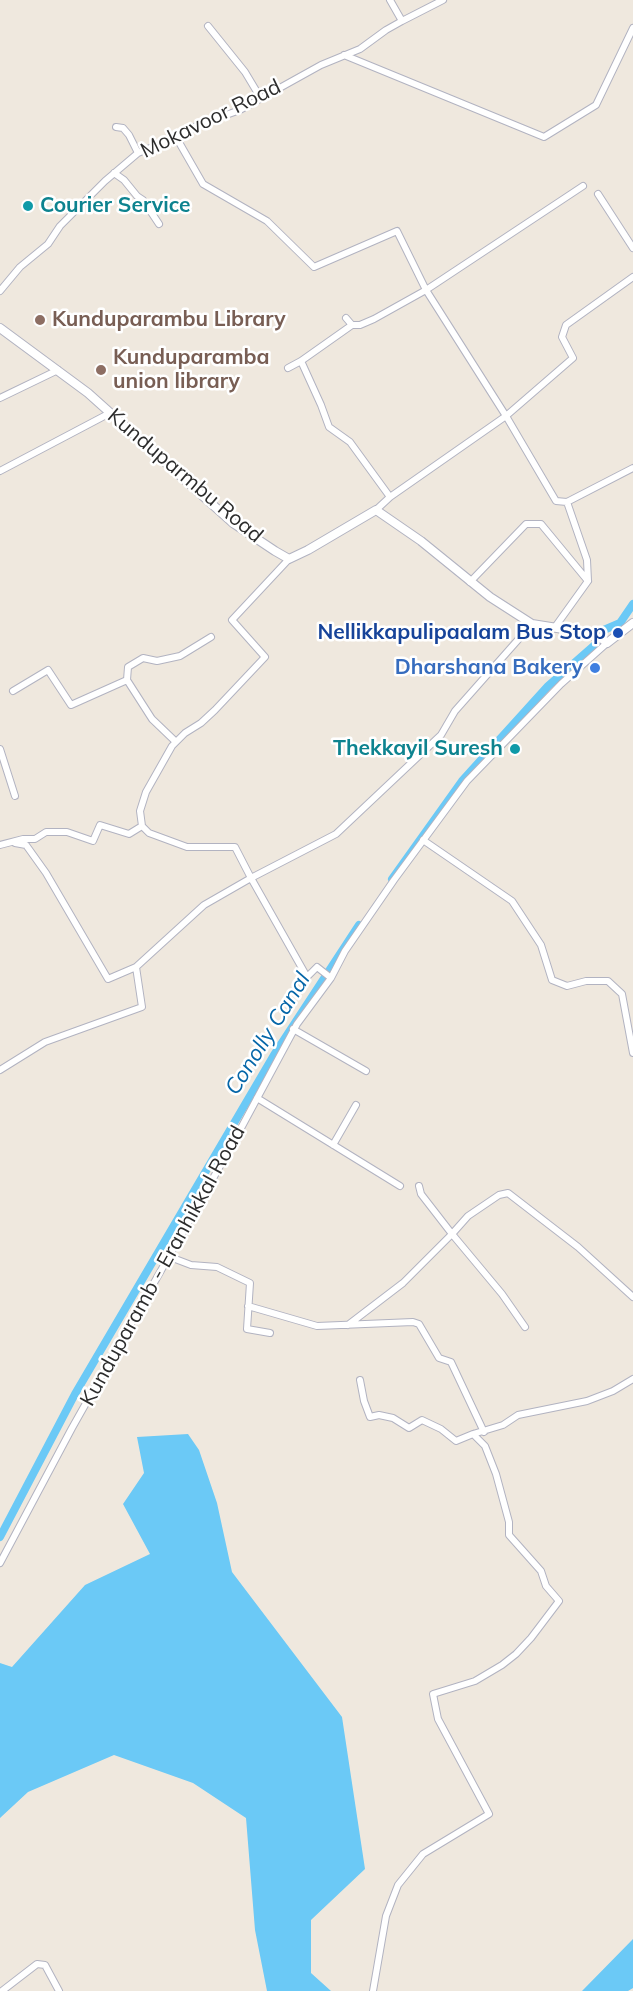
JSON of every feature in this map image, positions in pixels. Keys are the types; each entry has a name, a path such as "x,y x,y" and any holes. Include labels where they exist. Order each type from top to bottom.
{"main road":[{"name":"Kunduparmbu Road","path":"0,328 88,393 233,523 289,559"},
{"path":"289,559 376,510 421,541 470,582 532,624 574,630 604,641 633,623"}],"street":[{"path":"390,0 402,21"},
{"name":"Mokavoor Road","path":"0,291 20,267 48,244 60,226 138,153 198,125 240,110 321,65 360,49 386,30 443,0"},
{"path":"208,26 245,72 260,97"},
{"path":"344,55 544,137 596,105 633,28"},
{"path":"116,127 123,128 129,135 138,153"},
{"path":"176,137 203,184 267,220 314,267 397,231 426,290 506,416 556,501 567,502 633,468"},
{"path":"114,173 124,180 136,196 143,200 159,224"},
{"path":"288,368 301,362 352,325 360,325 374,319 426,290 583,186"},
{"path":"598,194 633,248"},
{"path":"376,510 390,497 506,416 573,358 562,337 566,325 633,277"},
{"path":"346,318 352,325"},
{"path":"301,362 329,427 350,442 390,497"},
{"path":"0,398 58,370"},
{"path":"0,471 110,413"},
{"path":"555,627 588,580 587,560 567,502"},
{"path":"470,582 526,524 541,524 588,580"},
{"path":"289,559 232,620 265,657 215,710 176,742 146,792 140,811 142,826 149,832 188,847 235,847 307,976 317,967 330,978"},
{"path":"12,842 26,844 46,873 108,979 136,967 204,905 336,834 441,735 455,711 532,624"},
{"path":"176,742 152,719 127,680 128,667 143,658 157,661 180,656 211,637"},
{"name":"Kunduparamb - Eranhikkal Road","path":"0,1563 72,1428 170,1257 293,1029 330,978 356,934 467,781 604,641"},
{"path":"13,691 48,670 70,705 127,680"},
{"path":"0,749 15,796"},
{"path":"0,845 23,839 35,839 46,832 68,832 93,841 100,825 129,834 142,826"},
{"path":"423,840 512,901 541,945 552,980 567,986 586,981 608,981 622,994 633,1053"},
{"path":"2,1068 45,1042 142,1007 136,967"},
{"path":"293,1029 366,1071"},
{"path":"257,1098 400,1186"},
{"path":"333,1144 356,1105"},
{"path":"419,1186 421,1194 502,1294 525,1327"},
{"path":"347,1326 402,1283 468,1216 499,1195 508,1193 578,1247 633,1297"},
{"path":"170,1257 191,1265 217,1267 250,1283 247,1329 270,1333"},
{"path":"248,1306 317,1326 413,1322 419,1324 439,1358 451,1362 484,1432"},
{"path":"360,1380 370,1417 393,1418 409,1428 422,1420 441,1428 456,1441 502,1425 518,1415 587,1401 613,1391 633,1379"},
{"path":"373,1991 386,1916 398,1885 423,1854 489,1814 438,1719 433,1694 475,1680 502,1665 531,1638 559,1601 546,1586 541,1571 509,1534 509,1522 496,1474 485,1446 473,1434"},
{"path":"2,1991 37,1964 45,1965 59,1991"}],"water":[{"path":"188,1434 199,1450 217,1503 232,1572 342,1717 365,1869 311,1920 311,1973 331,1991 267,1991 255,1930 246,1818 193,1783 114,1755 28,1792 0,1818 0,1663 12,1667 85,1585 150,1554 123,1504 144,1473 137,1437"},
{"path":"633,1939 633,1988 628,1991 582,1991"}],"waterway":[{"name":"Conolly Canal","path":"392,879 462,781 548,686 597,643 599,632 620,623 633,604"},
{"name":"Conolly Canal","path":"0,1537 75,1394 274,1055 359,925"}],"place":[{"name":"Courier Service","path":"28,206"},
{"name":"Kunduparambu Library","path":"40,320"},
{"name":"Kunduparamba union library","path":"101,370"},
{"name":"Nellikkapulipaalam Bus Stop","path":"618,633"},
{"name":"Dharshana Bakery","path":"595,668"},
{"name":"Thekkayil Suresh","path":"515,749"}]}
